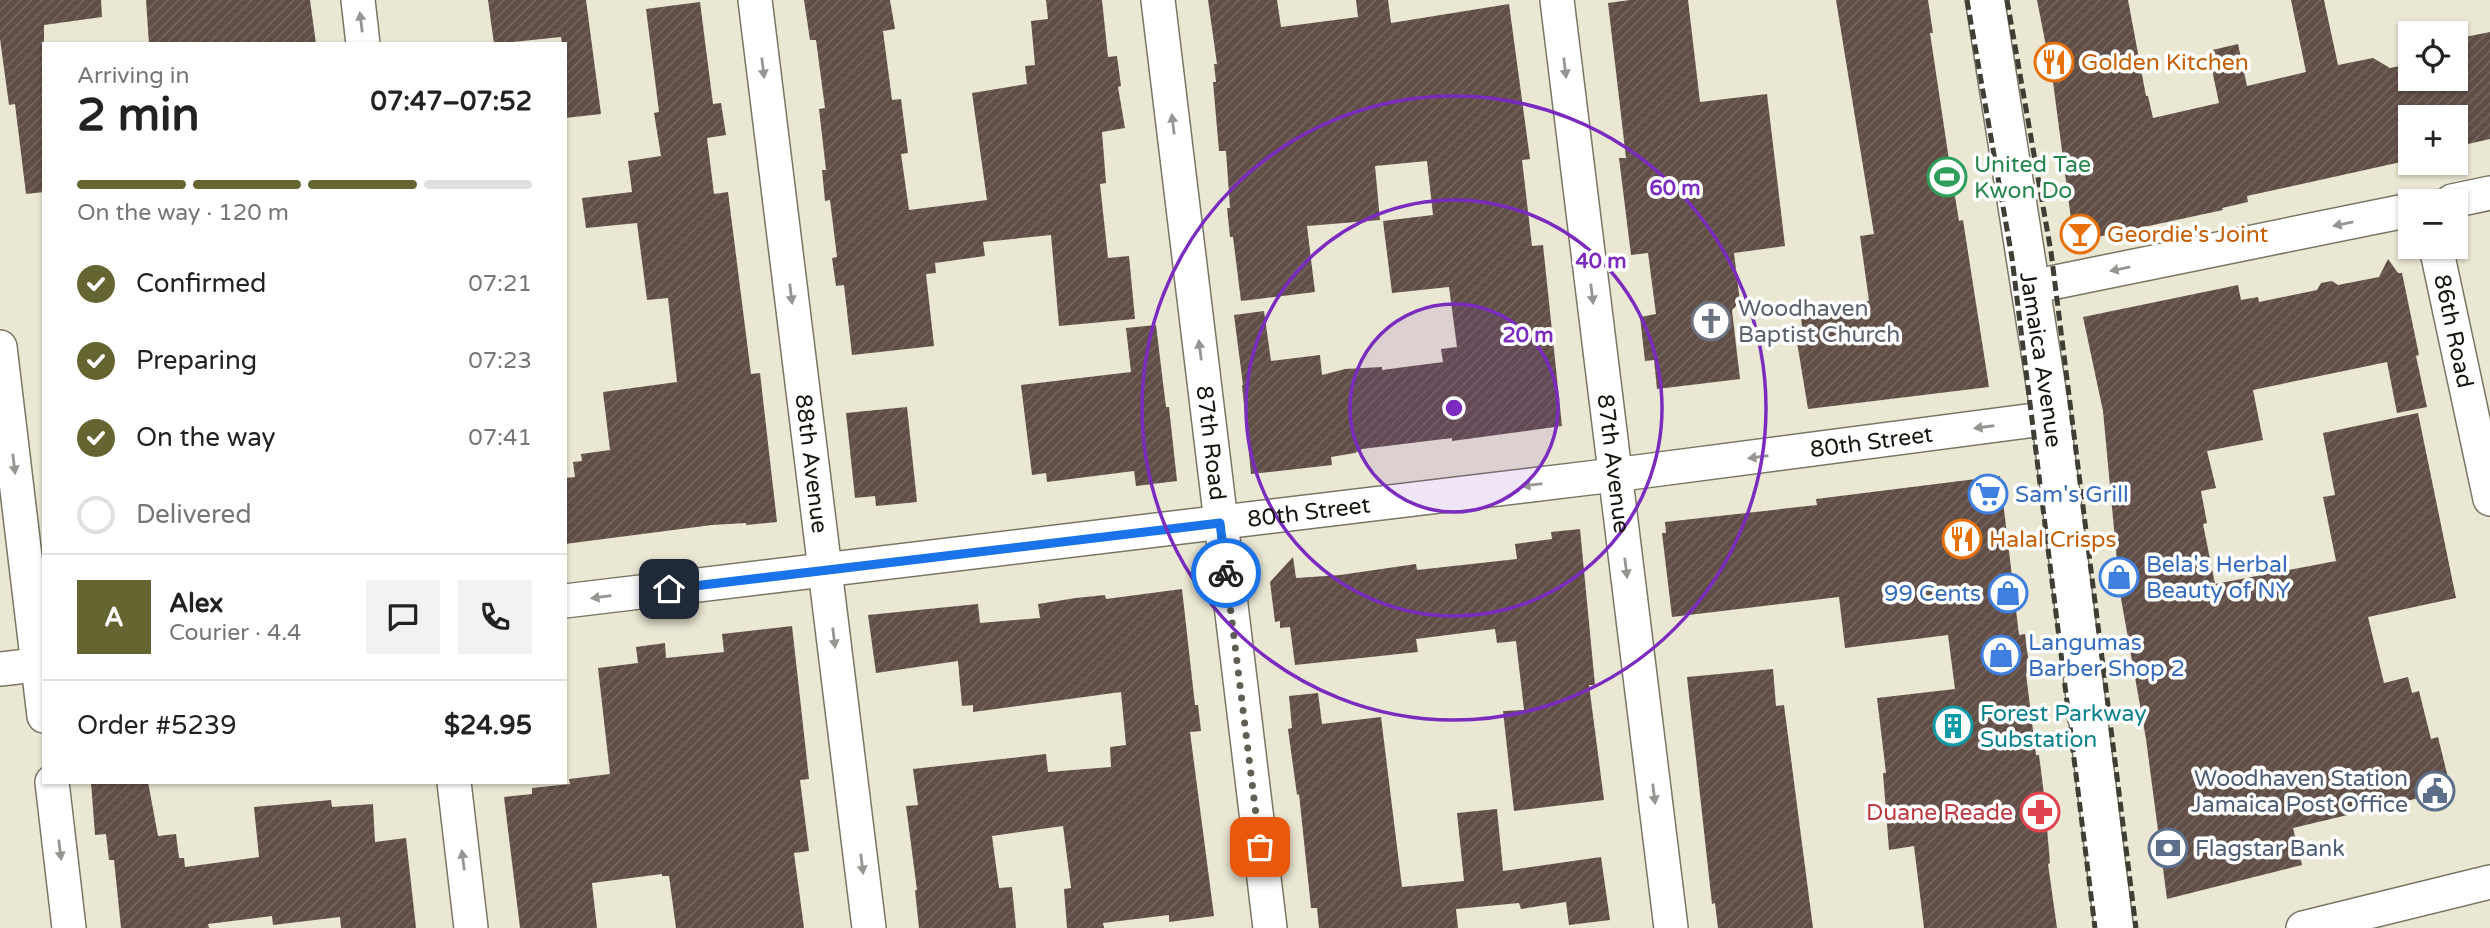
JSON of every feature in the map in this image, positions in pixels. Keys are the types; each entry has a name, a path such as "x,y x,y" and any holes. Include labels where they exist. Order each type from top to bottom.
{"main road":[{"name":"Jamaica Avenue","path":"1985,0 2051,418 2114,928"}],"street":[{"path":"358,0 363,42"},
{"name":"88th Avenue","path":"755,0 869,928"},
{"name":"87th Road","path":"1158,0 1270,928"},
{"name":"87th Avenue","path":"1557,0 1671,928"},
{"path":"2468,198 2490,193"},
{"path":"2031,287 2398,212"},
{"name":"86th Road","path":"2439,259 2490,499"},
{"path":"0,347 41,664 0,669"},
{"name":"80th Street","path":"567,601 1614,475 2051,418"},
{"path":"52,784 69,928"},
{"path":"454,784 471,928"},
{"path":"2303,928 2490,882"}],"building":[{"path":"0,0 101,0 102,17 44,25 42,192 26,194 15,104 9,105 0,39"},
{"path":"146,0 310,0 316,42 149,42"},
{"path":"488,0 586,0 601,114 567,118 567,42 562,42 561,37 494,42"},
{"path":"804,0 890,0 895,29 883,31 892,100 901,99 908,153 901,154 909,210 987,200 972,93 1027,84 1025,66 1035,65 1031,21 1048,19 1046,0 1102,0 1108,57 1117,56 1121,86 1118,87 1125,128 1102,132 1106,183 1100,184 1108,258 1129,256 1135,319 1059,326 1051,235 983,242 985,256 935,263 936,273 926,274 934,346 852,355 844,285 836,286 832,258 837,257 830,200 825,201 822,170 826,170 819,109 825,108 816,40 810,40"},
{"path":"1208,0 1277,0 1281,27 1358,17 1356,0 1388,0 1391,23 1509,4 1530,159 1522,160 1532,246 1543,245 1562,426 1452,441 1452,438 1362,449 1355,453 1331,457 1332,465 1251,474 1234,315 1264,311 1271,361 1320,355 1322,375 1345,369 1382,367 1382,370 1443,362 1441,349 1457,347 1449,287 1392,293 1383,221 1433,215 1427,161 1375,166 1380,220 1307,226 1315,292 1241,301 1227,208 1230,208 1226,151 1219,151 1213,82 1216,82 1214,64 1217,64"},
{"path":"1630,0 1688,0 1700,102 1767,94 1785,246 1734,253 1740,302 1732,310 1740,379 1657,389 1654,360 1645,361 1640,317 1656,314 1648,253 1631,255 1619,158 1626,158 1608,3"},
{"path":"1836,0 1928,0 1933,33 1930,33 1949,160 1959,221 1963,220 1989,387 1808,409 1797,342 1804,341 1800,311 1869,301 1860,236 1874,234"},
{"path":"2037,0 2128,0 2146,96 2153,118 2219,103 2208,51 2238,44 2247,86 2306,72 2291,0 2324,0 2338,65 2373,58 2390,68 2398,66 2398,91 2468,91 2468,36 2490,32 2490,139 2468,144 2468,105 2398,105 2398,163 2247,196 2248,202 2222,208 2223,210 2074,242 2053,82"},
{"path":"700,2 713,104 721,103 726,135 707,138 714,194 728,192 751,374 760,373 777,522 712,525 567,544 567,478 575,477 573,462 582,461 581,454 610,450 603,392 677,382 668,298 647,300 637,223 586,228 582,198 632,192 628,161 661,156 654,113 659,112 646,9"},
{"path":"2388,259 2398,273 2402,273 2427,407 2397,413 2387,362 2253,390 2263,440 2207,451 2216,488 2201,491 2207,523 2203,524 2215,584 2336,561 2323,497 2335,495 2323,433 2418,413 2456,598 2368,617 2384,683 2408,677 2412,693 2419,691 2431,739 2438,737 2452,794 2420,802 2419,798 2293,828 2302,865 2167,899 2146,739 2120,593 2103,411 2083,317 2238,285 2241,300 2258,297 2259,302 2317,290 2321,283 2332,281 2338,285 2379,277"},
{"path":"1156,325 1177,481 1136,486 1134,471 1047,482 1046,473 1032,475 1021,385 1131,372 1126,328"},
{"path":"907,407 917,502 876,506 875,496 855,498 846,413"},
{"path":"2000,476 2019,635 2025,634 2030,673 2026,674 2036,755 2039,755 2044,794 2048,864 2057,928 1924,928 1914,846 1889,850 1883,773 1886,773 1877,698 1955,689 1948,635 1845,648 1839,597 1672,617 1662,533 1666,533 1665,522 1817,505 1816,499"},
{"path":"1580,529 1595,685 1589,685 1604,800 1514,811 1503,711 1524,710 1516,641 1497,643 1495,629 1416,639 1418,652 1295,665 1290,627 1280,628 1280,621 1275,622 1270,582 1293,557 1296,578 1340,575 1416,564 1417,570 1517,559 1515,544 1552,539 1551,532"},
{"path":"1182,589 1195,705 1198,705 1201,731 1190,732 1214,916 1169,922 1169,915 1103,923 1104,928 1067,928 1064,889 1071,888 1063,826 992,836 999,888 1012,887 1016,928 919,928 906,806 918,805 913,769 1046,754 1048,772 1111,767 1110,747 1126,745 1121,692 973,712 973,705 962,706 958,661 876,673 868,615 978,604 980,623 1040,618 1038,604"},
{"path":"792,626 809,779 800,780 809,851 794,853 804,928 676,928 669,876 662,874 592,883 597,928 520,928 504,797 532,794 532,788 570,784 569,779 610,774 598,668 638,663 636,647 665,643 666,658 724,652 722,634"},
{"path":"1773,669 1776,706 1784,705 1813,928 1718,928 1715,903 1712,904 1687,677"},
{"path":"1318,693 1322,724 1381,717 1402,887 1464,881 1457,813 1497,809 1503,871 1601,857 1610,920 1569,925 1566,902 1521,909 1519,903 1456,909 1458,928 1319,928 1317,908 1311,908 1299,794 1297,795 1288,729 1292,728 1289,696"},
{"path":"91,784 148,784 158,836 176,834 179,858 184,858 185,867 259,857 254,807 331,800 332,807 373,804 375,842 406,838 416,928 341,928 340,917 273,925 272,916 208,924 209,928 121,928 114,860 109,860 106,834 95,835"}],"railway":[{"path":"1967,0 2012,258 2095,928"},
{"path":"2007,0 2051,252 2136,928"}],"way so far":[{"path":"1226,573 1260,847"}],"place":[{"name":"Golden Kitchen","path":"2054,62"},
{"name":"United Tae Kwon Do","path":"1947,177"},
{"name":"Geordie's Joint","path":"2080,234"},
{"name":"Woodhaven Baptist Church","path":"1711,321"},
{"name":"Sam's Grill","path":"1988,494"},
{"name":"Halal Crisps","path":"1962,539"},
{"name":"Bela's Herbal Beauty of NY","path":"2119,577"},
{"name":"99 Cents","path":"2008,593"},
{"name":"Langumas Barber Shop 2","path":"2001,655"},
{"name":"Forest Parkway Substation","path":"1953,726"},
{"name":"Woodhaven Station Jamaica Post Office","path":"2435,791"},
{"name":"Duane Reade","path":"2040,812"},
{"name":"Flagstar Bank","path":"2168,848"}],"route":[{"path":"669,589 1220,523 1226,573"}]}
